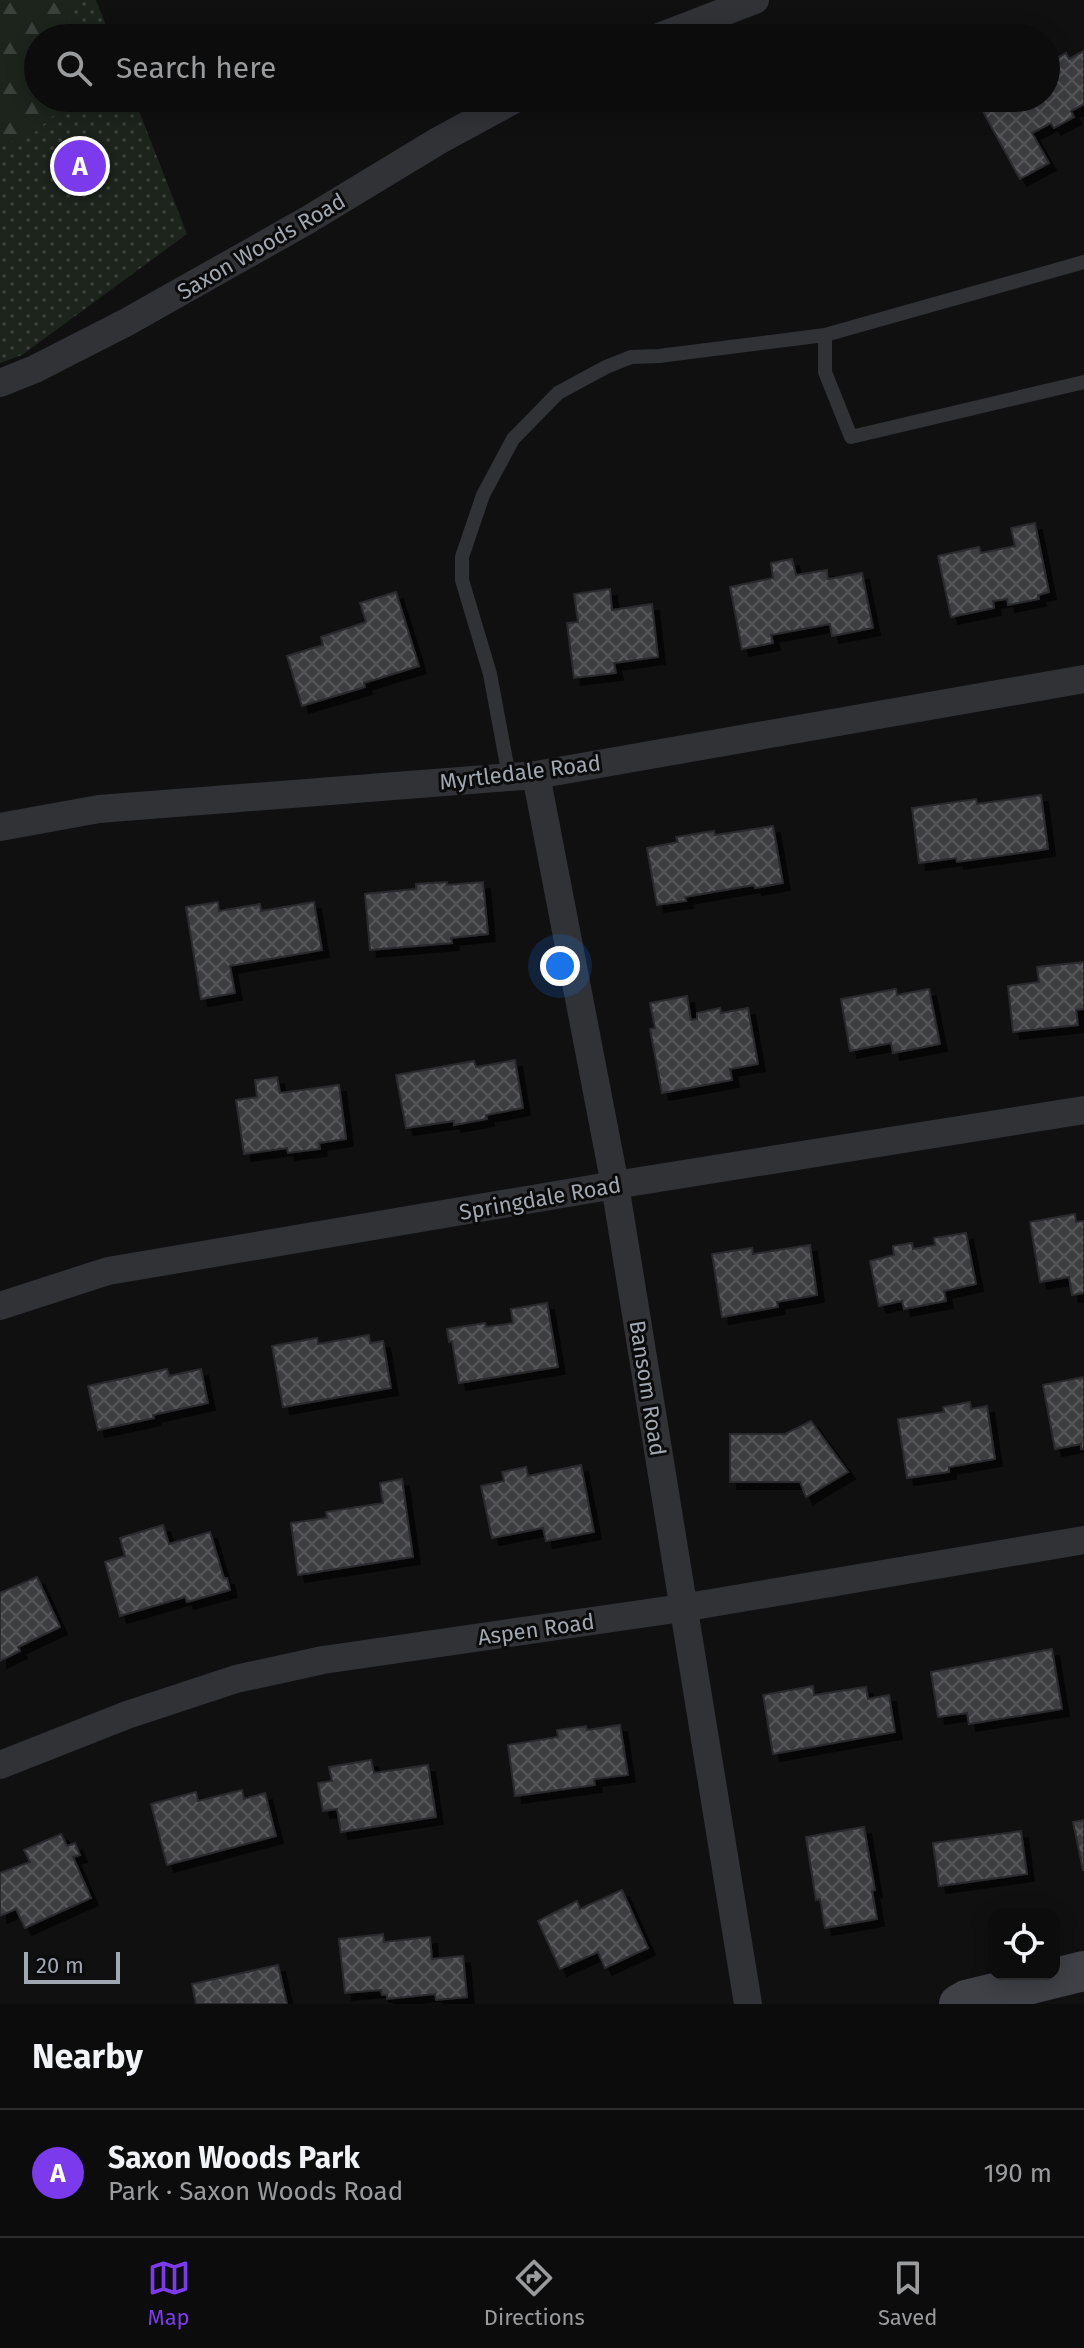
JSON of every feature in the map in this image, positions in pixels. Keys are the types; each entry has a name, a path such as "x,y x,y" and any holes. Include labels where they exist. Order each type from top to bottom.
{"main road":[{"path":"959,2004 1084,1971"}],"street":[{"path":"692,24 755,0"},
{"name":"Saxon Woods Road","path":"0,383 35,369 127,322 491,112"},
{"name":"Myrtledale Road","path":"0,827 99,809 523,775 1084,679"},
{"name":"Bansom Road","path":"523,775 615,1185 748,2004"},
{"name":"Springdale Road","path":"0,1306 108,1271 1084,1110"},
{"name":"Aspen Road","path":"0,1765 127,1715 236,1679 323,1660 682,1608 1084,1540"}],"lane":[{"path":"523,775 462,580 462,557 483,495 513,439 558,393 631,357 825,335 1084,262"},
{"path":"825,335 825,372 851,437 1084,382"}],"green space":[{"path":"0,0 96,0 105,24 24,24 24,112 139,112 187,234 22,355 0,363"},
{"path":"0,0 77,0 69,18 71,24 24,24 24,112 57,112 26,140 0,143"}],"building":[{"path":"1084,51 1084,104 1071,111 1074,117 1054,128 1051,123 1032,133 1049,163 1020,179 983,112 1060,112 1060,56 1066,53 1069,59"},
{"path":"1035,523 1049,592 1038,595 1039,599 1008,605 1007,599 993,601 994,608 951,617 938,556 979,547 981,553 1015,546 1011,528"},
{"path":"792,559 796,575 827,570 828,579 862,573 873,628 832,636 830,624 771,635 773,643 742,649 730,587 773,578 771,563"},
{"path":"610,589 612,610 652,604 658,657 614,663 616,673 574,678 567,623 578,622 574,594"},
{"path":"396,592 419,666 364,683 365,687 302,706 287,656 323,645 321,637 366,622 360,603"},
{"path":"1041,795 1048,849 957,862 956,858 919,863 912,808 976,799 977,804"},
{"path":"773,826 783,883 685,897 686,901 657,905 647,848 678,842 676,837 714,831 715,835"},
{"path":"447,882 447,885 483,882 488,934 451,938 452,943 370,950 365,894 416,889 416,884"},
{"path":"218,902 219,911 260,904 261,911 314,902 322,950 230,966 235,993 201,999 186,907"},
{"path":"1084,962 1084,1009 1076,1010 1078,1025 1013,1032 1008,986 1039,982 1037,967"},
{"path":"896,989 897,995 929,989 940,1044 893,1053 891,1043 850,1051 841,999"},
{"path":"687,996 691,1020 697,1019 697,1013 720,1008 721,1013 748,1008 758,1064 730,1069 732,1080 662,1093 650,1029 655,1028 650,1003"},
{"path":"515,1060 523,1108 454,1125 454,1121 406,1128 396,1075 474,1061 476,1067"},
{"path":"277,1077 280,1093 339,1085 346,1139 319,1143 320,1149 288,1153 287,1148 244,1154 236,1100 257,1097 255,1080"},
{"path":"1075,1214 1076,1222 1084,1221 1084,1293 1072,1295 1069,1277 1040,1282 1030,1222"},
{"path":"966,1233 976,1284 944,1291 946,1301 904,1309 902,1301 879,1306 870,1261 894,1255 893,1246 912,1243 913,1249 935,1245 934,1238"},
{"path":"810,1245 817,1295 777,1302 778,1307 722,1317 712,1254 752,1248 753,1254"},
{"path":"547,1303 558,1367 459,1383 447,1329 485,1323 486,1327 513,1323 511,1309"},
{"path":"369,1335 370,1343 383,1341 391,1388 283,1407 272,1346 317,1338 318,1344"},
{"path":"167,1369 169,1376 201,1369 208,1403 98,1430 88,1386"},
{"path":"1084,1377 1084,1449 1081,1449 1081,1444 1055,1449 1043,1385"},
{"path":"970,1402 971,1409 987,1406 995,1459 949,1467 949,1472 907,1478 898,1419 944,1412 943,1407"},
{"path":"811,1421 848,1472 806,1497 800,1482 730,1482 730,1434 785,1434"},
{"path":"581,1465 594,1532 546,1541 543,1528 492,1538 481,1486 504,1481 502,1472 526,1467 528,1476"},
{"path":"402,1479 413,1557 298,1575 291,1523 327,1518 326,1512 383,1503 380,1483"},
{"path":"163,1525 169,1544 210,1532 230,1590 187,1602 185,1597 120,1616 105,1562 125,1556 120,1538"},
{"path":"37,1577 60,1627 18,1647 20,1651 0,1661 0,1593"},
{"path":"1052,1649 1062,1709 969,1724 967,1713 938,1717 931,1672"},
{"path":"813,1686 814,1695 866,1687 868,1699 889,1695 895,1732 773,1754 763,1695"},
{"path":"620,1725 628,1775 594,1779 595,1785 515,1796 508,1745 558,1737 557,1730"},
{"path":"371,1760 374,1773 428,1765 436,1817 341,1832 337,1809 323,1811 318,1783 332,1781 329,1767"},
{"path":"242,1790 244,1799 265,1793 276,1836 167,1865 151,1804 196,1792 198,1801"},
{"path":"1084,1820 1084,1870 1083,1870 1073,1822"},
{"path":"864,1827 877,1919 825,1928 820,1899 816,1900 806,1837"},
{"path":"1021,1831 1027,1874 939,1886 933,1843"},
{"path":"61,1834 67,1846 75,1843 80,1855 73,1857 91,1898 25,1928 16,1909 0,1916 0,1873 30,1862 24,1850"},
{"path":"622,1890 648,1948 605,1968 598,1952 560,1969 538,1921 577,1901 580,1909"},
{"path":"383,1934 384,1942 430,1937 432,1959 463,1956 467,1997 436,2000 435,1994 387,1999 381,1990 345,1993 339,1939"},
{"path":"278,1965 287,2004 196,2004 192,1984"}],"place":[{"name":"Saxon Woods Park","path":"80,166"}]}
